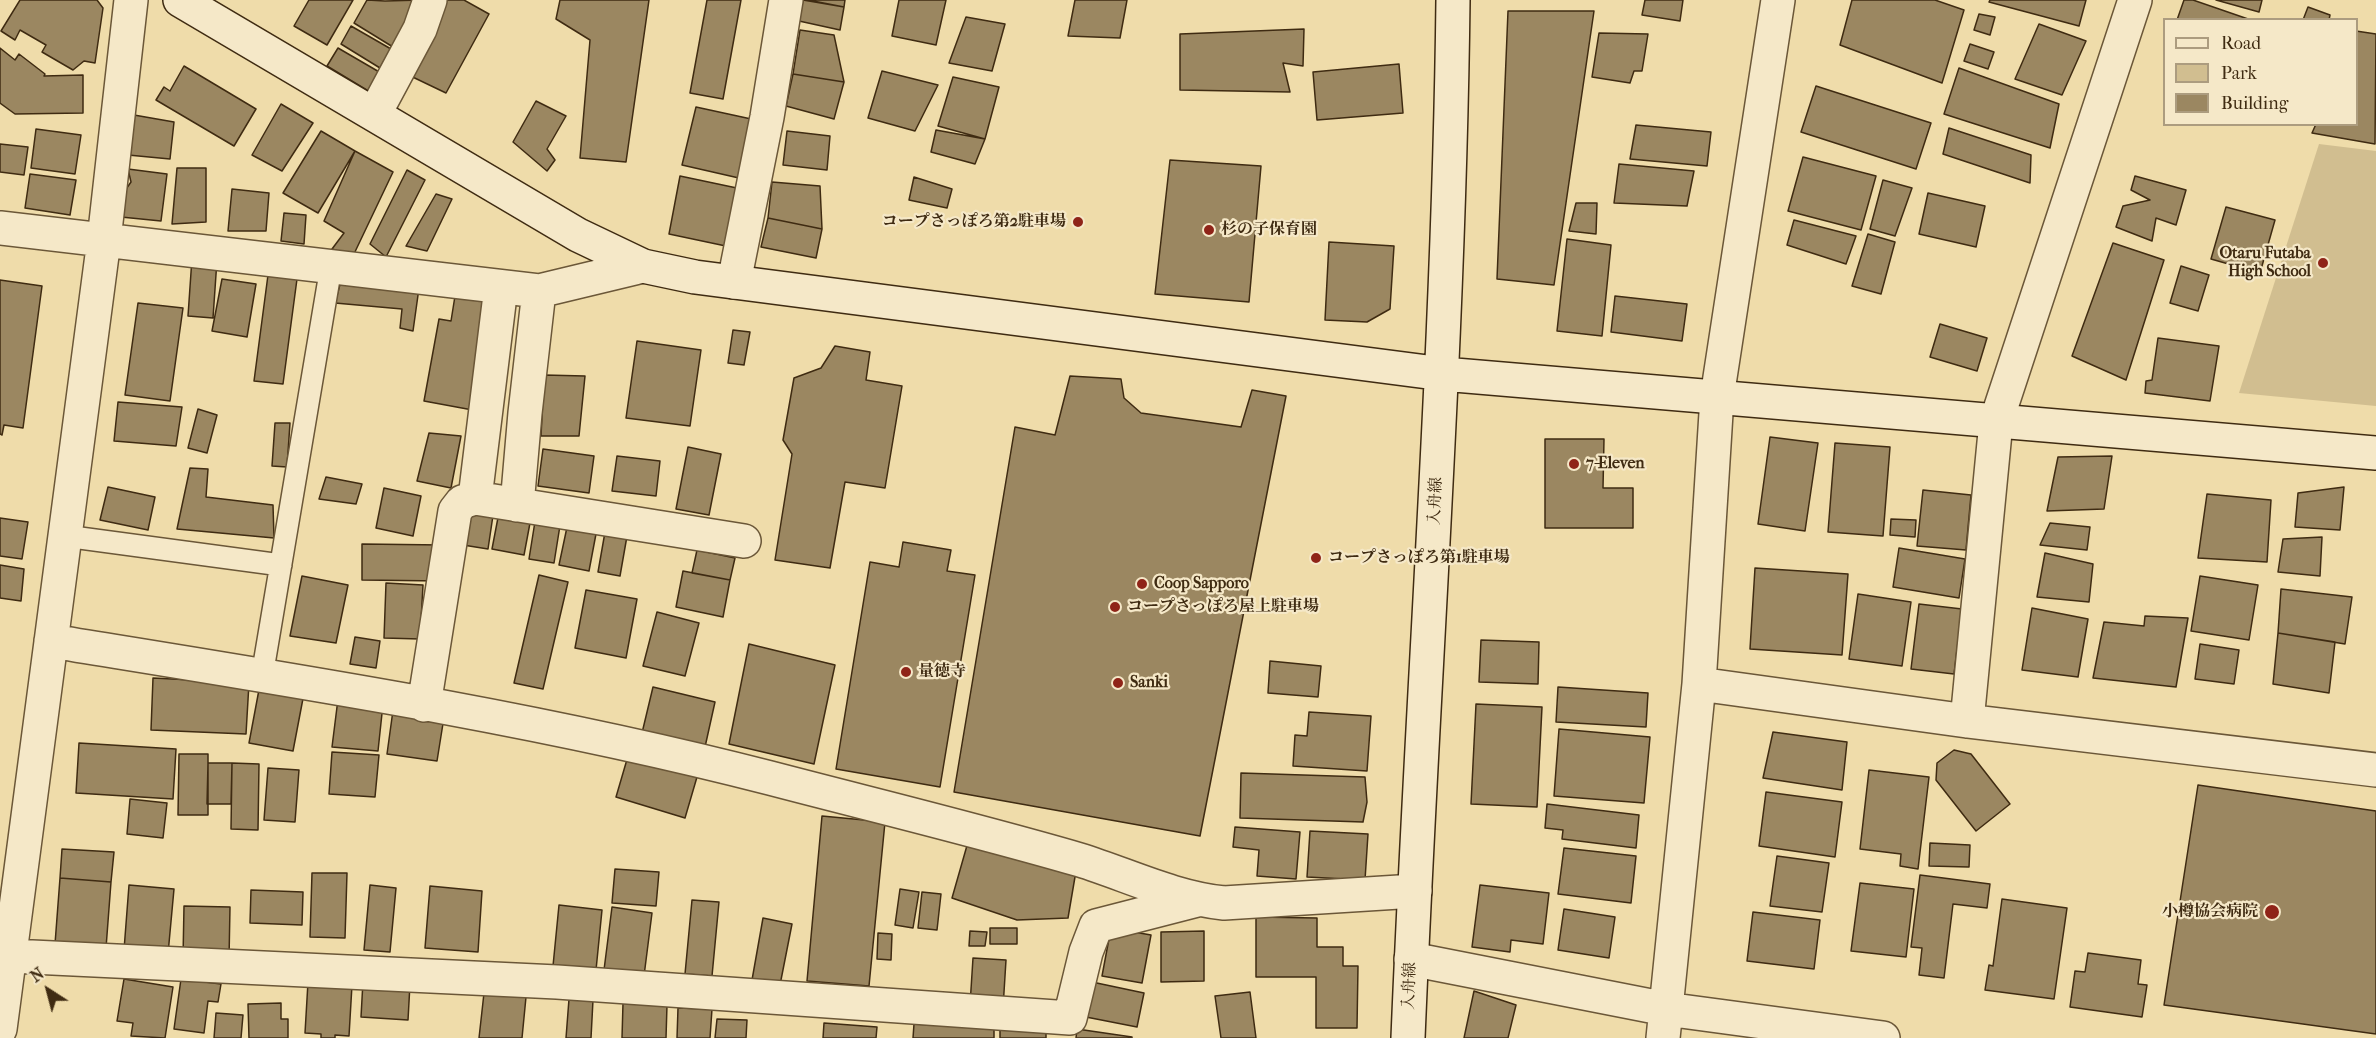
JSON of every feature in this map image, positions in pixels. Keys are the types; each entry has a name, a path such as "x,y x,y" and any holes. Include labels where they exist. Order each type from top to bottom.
{"street":[{"path":"0,1029 104,240 131,0"},
{"path":"180,0 579,235 643,266 695,277 1443,374 2376,453"},
{"path":"375,113 420,29 430,0"},
{"path":"734,282 767,117 786,0"},
{"name":"入舟線","path":"1408,1038 1443,374 1451,165 1453,0"},
{"path":"1664,1023 1699,684 1716,397 1779,0"},
{"path":"1967,721 1996,422 2135,0"},
{"path":"1,224 104,240 539,291 643,266"},
{"path":"475,498 501,286"},
{"path":"517,505 539,291"},
{"path":"424,705 455,511 462,502 475,498 744,541"},
{"path":"51,641 262,676 572,733 766,777 1081,861 1197,900 1224,903 1415,891"},
{"path":"1699,684 1967,721 2376,770"},
{"path":"11,956 557,982 1070,1028 1086,952 1096,926 1197,900"},
{"path":"1411,959 1664,1023 1883,1038"}],"lane":[{"path":"262,676 331,267"},
{"path":"65,536 281,565"}],"green space":[{"name":"Otaru Futaba High School","path":"2319,144 2376,151 2376,406 2239,393"}],"building":[{"path":"20,0 97,0 103,8 95,63 84,61 73,70 42,52 46,45 20,30 15,40 1,31"},
{"path":"309,0 353,0 327,45 294,26"},
{"path":"367,0 421,0 393,47 354,23"},
{"path":"441,0 464,0 489,14 446,93 398,70"},
{"path":"560,0 649,0 626,162 580,158 590,40 556,19"},
{"path":"707,0 741,0 723,99 690,93"},
{"path":"803,0 844,7 840,30 799,21"},
{"path":"808,0 845,0 844,7"},
{"path":"899,0 946,0 936,45 892,36"},
{"path":"1075,0 1127,0 1120,38 1068,36"},
{"path":"1645,0 1683,0 1680,21 1642,15"},
{"path":"1852,0 1935,0 1964,10 1942,83 1840,45"},
{"path":"1990,0 2086,0 2079,26 1989,2"},
{"path":"2184,0 2193,0 2245,18 2178,18"},
{"path":"2216,0 2262,0 2259,12"},
{"path":"2308,7 2330,15 2329,18 2304,18"},
{"path":"1508,11 1594,11 1554,285 1497,279"},
{"path":"1979,14 1995,17 1990,35 1974,30"},
{"path":"966,17 1005,24 992,71 949,63"},
{"path":"2039,24 2086,41 2062,95 2015,79"},
{"path":"351,26 391,49 380,68 341,44"},
{"path":"1304,29 1303,66 1283,63 1290,92 1180,90 1180,34"},
{"path":"800,30 834,35 844,82 793,74"},
{"path":"2358,31 2376,34 2375,144 2312,133 2315,126 2358,126"},
{"path":"1599,33 1648,34 1642,71 1634,71 1630,83 1592,77"},
{"path":"1970,44 1994,52 1988,69 1964,61"},
{"path":"0,48 15,60 19,54 45,74 44,76 83,75 83,113 15,114 0,103"},
{"path":"338,48 381,73 370,92 327,66"},
{"path":"1399,64 1403,113 1317,120 1313,72"},
{"path":"184,66 256,109 234,146 156,100 164,87 170,91"},
{"path":"1959,68 2059,104 2050,148 1944,114"},
{"path":"882,71 938,85 915,131 868,118"},
{"path":"793,74 844,82 834,119 786,106"},
{"path":"953,77 999,87 985,139 938,126"},
{"path":"1816,86 1931,123 1916,169 1801,132"},
{"path":"536,101 566,116 547,149 555,160 547,171 513,142"},
{"path":"281,104 313,123 282,171 252,155"},
{"path":"696,107 765,122 752,181 682,165"},
{"path":"134,115 174,122 170,159 128,155"},
{"path":"1636,125 1711,132 1707,166 1630,159"},
{"path":"1949,128 2031,155 2030,183 1943,154"},
{"path":"36,129 81,135 75,174 31,168"},
{"path":"936,130 985,139 975,164 931,152"},
{"path":"321,131 355,151 318,213 283,193"},
{"path":"787,131 830,136 827,170 783,165"},
{"path":"0,144 28,147 24,175 0,172"},
{"path":"355,151 393,172 353,256 332,249 344,233 324,221"},
{"path":"1803,157 1876,176 1861,230 1788,211"},
{"name":"杉の子保育園","path":"1170,160 1261,166 1249,302 1155,294"},
{"path":"1619,164 1694,171 1687,206 1614,203"},
{"path":"177,168 206,168 206,222 172,224"},
{"path":"128,169 167,174 161,221 121,217 124,192 131,182"},
{"path":"407,170 425,180 386,257 370,244"},
{"path":"30,174 76,180 70,215 25,208"},
{"path":"680,176 751,191 740,249 669,234"},
{"path":"2135,176 2186,190 2176,225 2156,218 2152,241 2116,227 2123,206 2150,200 2131,190"},
{"path":"914,177 952,189 947,208 909,200"},
{"path":"1883,180 1912,188 1895,236 1870,229"},
{"path":"772,182 820,186 822,229 768,218"},
{"path":"232,189 269,193 266,231 228,231"},
{"path":"1928,193 1985,206 1976,247 1919,234"},
{"path":"436,194 452,199 427,251 406,246"},
{"path":"1576,203 1597,203 1596,234 1569,231"},
{"path":"2226,207 2275,220 2260,273 2211,259"},
{"path":"284,213 306,215 304,244 281,241"},
{"path":"768,218 822,229 816,258 761,247"},
{"path":"1794,220 1856,236 1846,264 1787,245"},
{"path":"1868,234 1895,242 1881,294 1852,286"},
{"path":"1567,239 1611,245 1602,336 1557,331"},
{"path":"1329,242 1394,246 1390,309 1367,322 1325,320"},
{"path":"2113,243 2164,260 2126,380 2072,356"},
{"path":"192,258 217,260 213,318 188,316"},
{"path":"2181,266 2209,275 2198,311 2170,303"},
{"path":"268,275 297,279 283,384 254,381"},
{"path":"342,277 419,288 413,331 400,328 402,309 335,303"},
{"path":"222,279 256,284 247,337 212,331"},
{"path":"0,280 42,286 23,428 4,425 2,435 0,434"},
{"path":"455,296 498,303 478,411 424,401 439,319 451,321"},
{"path":"1615,296 1687,304 1682,341 1611,332"},
{"path":"138,303 183,308 170,401 125,395"},
{"path":"1940,324 1987,338 1977,371 1930,357"},
{"path":"733,330 750,332 744,365 728,363"},
{"path":"2158,338 2219,346 2210,401 2145,393 2146,381 2152,380"},
{"path":"637,341 701,350 690,426 626,418"},
{"path":"835,346 870,352 866,380 902,386 885,488 845,482 830,568 775,560 792,454 783,440 794,378 821,368"},
{"path":"544,375 585,376 579,436 541,436"},
{"name":"コープさっぽろ屋上駐車場","path":"1070,376 1121,379 1124,398 1141,413 1241,427 1252,390 1286,396 1200,836 954,792 1015,427 1055,435"},
{"path":"118,402 182,407 176,446 114,441"},
{"path":"198,409 217,415 207,453 188,448"},
{"path":"275,423 290,423 287,467 272,466"},
{"path":"429,433 461,436 451,488 417,481"},
{"path":"1770,437 1818,443 1805,531 1758,524"},
{"name":"7-Eleven","path":"1545,439 1604,439 1603,488 1633,488 1633,528 1545,528"},
{"path":"1835,443 1890,447 1883,536 1828,532"},
{"path":"688,447 721,454 709,515 676,509"},
{"path":"543,449 594,456 589,493 538,486"},
{"path":"617,456 660,461 656,496 612,491"},
{"path":"2112,456 2104,509 2047,511 2058,457"},
{"path":"190,468 208,469 206,497 273,505 274,538 177,529"},
{"path":"326,477 362,484 356,504 319,499"},
{"path":"108,487 155,497 148,530 100,520"},
{"path":"2344,487 2340,530 2295,527 2298,493"},
{"path":"384,488 421,496 413,536 376,528"},
{"path":"1923,490 1971,495 1966,550 1917,546"},
{"path":"2207,494 2271,500 2267,562 2198,558"},
{"path":"470,498 495,502 488,549 463,545"},
{"path":"501,502 533,507 524,555 492,549"},
{"path":"537,509 562,513 554,563 529,559"},
{"path":"570,513 599,518 589,571 559,565"},
{"path":"608,515 630,519 620,576 598,572"},
{"path":"0,518 28,522 22,559 0,556"},
{"path":"1891,519 1916,520 1915,537 1890,535"},
{"path":"2050,523 2090,527 2087,550 2040,545"},
{"path":"2322,537 2320,576 2278,572 2283,539"},
{"name":"量徳寺","path":"903,542 951,550 947,571 975,575 940,787 836,769 870,562 899,567"},
{"path":"362,544 443,545 442,581 362,580"},
{"path":"1899,548 1965,559 1959,598 1893,587"},
{"path":"697,550 735,558 730,580 692,573"},
{"path":"2045,553 2093,564 2089,602 2037,597"},
{"path":"0,565 24,569 21,601 0,598"},
{"path":"1755,568 1848,574 1842,655 1750,649"},
{"path":"683,571 730,580 723,617 676,607"},
{"path":"539,575 568,582 543,689 514,683"},
{"path":"302,576 348,585 336,643 290,636"},
{"path":"2200,576 2258,585 2249,640 2191,631"},
{"path":"386,583 423,585 420,639 384,638"},
{"path":"2281,589 2352,597 2345,644 2278,633"},
{"path":"586,590 637,599 626,658 575,648"},
{"path":"1858,594 1911,602 1902,666 1849,659"},
{"path":"1919,604 1962,609 1954,674 1911,669"},
{"path":"2032,608 2088,619 2078,677 2022,670"},
{"path":"657,612 699,623 685,676 643,666"},
{"path":"2145,616 2188,618 2176,687 2093,678 2104,622 2144,626"},
{"path":"2278,633 2335,642 2329,693 2273,684"},
{"path":"355,637 380,641 376,668 350,664"},
{"path":"1481,640 1539,642 1538,684 1479,682"},
{"path":"749,644 835,665 814,764 729,744"},
{"path":"2200,644 2239,650 2234,684 2195,679"},
{"path":"1270,661 1321,666 1318,697 1268,693"},
{"path":"153,678 249,683 246,734 151,730"},
{"path":"261,679 305,688 293,751 249,743"},
{"path":"653,687 715,702 705,747 642,733"},
{"path":"1558,687 1648,693 1646,727 1556,722"},
{"path":"338,699 383,704 378,751 332,747"},
{"path":"394,703 445,711 437,761 387,754"},
{"path":"1476,704 1542,707 1537,807 1471,804"},
{"path":"1309,712 1371,716 1367,771 1293,766 1295,735 1307,736"},
{"path":"1559,729 1650,737 1644,803 1554,796"},
{"path":"1773,732 1847,742 1842,790 1763,778"},
{"path":"79,743 176,749 173,799 76,793"},
{"path":"1954,750 1971,754 2010,804 1976,831 1936,780 1937,763"},
{"path":"332,752 379,755 375,797 329,794"},
{"path":"179,754 208,754 208,815 178,815"},
{"path":"628,756 697,777 685,818 616,797"},
{"path":"208,763 232,763 231,804 207,804"},
{"path":"232,763 259,764 258,830 231,829"},
{"path":"268,768 299,770 295,822 264,820"},
{"path":"1869,770 1929,777 1918,869 1900,866 1901,854 1860,849"},
{"path":"1241,773 1365,777 1367,802 1363,822 1240,818"},
{"name":"小樽協会病院","path":"2198,785 2376,811 2376,1034 2164,1005"},
{"path":"1766,792 1842,802 1835,857 1759,846"},
{"path":"130,799 167,803 163,838 127,834"},
{"path":"1547,804 1639,815 1636,848 1562,839 1563,830 1545,828"},
{"path":"822,816 885,822 869,986 807,981"},
{"path":"1235,827 1300,832 1296,879 1257,876 1259,850 1233,847"},
{"path":"1310,831 1368,834 1365,880 1307,877"},
{"path":"968,842 1076,871 1068,918 1017,920 952,898"},
{"path":"1930,843 1970,845 1969,867 1929,866"},
{"path":"1564,848 1636,856 1631,903 1558,894"},
{"path":"62,849 114,852 111,882 60,878"},
{"path":"1777,856 1829,863 1822,912 1770,906"},
{"path":"615,869 659,872 656,906 612,903"},
{"path":"312,873 347,873 345,938 310,937"},
{"path":"1920,875 1990,884 1987,908 1953,904 1944,978 1919,975 1922,948 1911,947"},
{"path":"60,878 111,882 106,948 55,944"},
{"path":"1860,883 1914,889 1906,957 1851,951"},
{"path":"129,885 174,889 168,954 124,950"},
{"path":"370,885 396,888 390,952 364,950"},
{"path":"1480,885 1549,893 1543,944 1511,940 1510,952 1472,947"},
{"path":"430,886 482,891 478,952 425,948"},
{"path":"900,889 919,892 913,928 895,925"},
{"path":"251,890 303,892 302,925 250,923"},
{"path":"922,892 941,894 937,930 918,928"},
{"path":"2002,899 2067,908 2054,999 1985,990 1989,965 1993,966"},
{"path":"692,900 719,902 712,976 685,974"},
{"path":"559,905 602,910 596,970 553,966"},
{"path":"184,906 230,907 229,959 183,958"},
{"path":"612,907 652,913 644,976 604,970"},
{"path":"1564,909 1615,917 1609,958 1558,950"},
{"path":"1753,912 1820,920 1814,969 1747,961"},
{"path":"1256,917 1317,918 1317,947 1343,947 1343,966 1358,966 1357,1028 1316,1028 1316,977 1256,977"},
{"path":"763,918 792,924 780,985 752,980"},
{"path":"990,928 1017,928 1017,944 990,944"},
{"path":"1111,928 1151,935 1142,983 1102,976"},
{"path":"970,931 987,932 985,946 969,946"},
{"path":"1204,931 1204,981 1161,982 1161,932"},
{"path":"878,933 892,934 891,960 877,959"},
{"path":"2088,953 2141,960 2138,984 2147,985 2142,1017 2070,1007 2075,971 2085,972"},
{"path":"973,958 1006,960 1003,1008 970,1005"},
{"path":"124,979 173,987 165,1038 131,1036 133,1023 117,1021"},
{"path":"181,979 221,984 218,1002 208,1001 204,1033 174,1029"},
{"path":"363,981 410,984 408,1020 361,1017"},
{"path":"308,982 352,985 349,1036 335,1035 335,1038 321,1038 321,1034 305,1033"},
{"path":"1092,982 1144,993 1137,1027 1086,1017"},
{"path":"1474,991 1516,1005 1508,1038 1464,1038"},
{"path":"1250,992 1256,1038 1221,1038 1215,996"},
{"path":"484,993 526,997 522,1038 479,1038"},
{"path":"569,999 593,1000 591,1038 566,1038"},
{"path":"281,1003 281,1019 288,1019 288,1038 249,1038 248,1004"},
{"path":"623,1003 667,1005 666,1038 622,1038"},
{"path":"678,1008 712,1009 710,1038 677,1038"},
{"path":"216,1013 243,1015 241,1038 214,1038"},
{"path":"717,1019 747,1020 746,1038 715,1038"},
{"path":"824,1023 877,1027 876,1038 823,1038"},
{"path":"914,1024 994,1028 994,1038 913,1038"},
{"path":"1046,1026 1046,1038 1000,1038 1000,1027"},
{"path":"1077,1029 1132,1037 1132,1038 1076,1038"}],"place":[{"name":"コープさっぽろ第2駐車場","path":"1078,222"},
{"name":"杉の子保育園","path":"1209,230"},
{"name":"Otaru Futaba High School","path":"2323,263"},
{"name":"7-Eleven","path":"1574,464"},
{"name":"コープさっぽろ第1駐車場","path":"1316,558"},
{"name":"Coop Sapporo","path":"1142,584"},
{"name":"コープさっぽろ屋上駐車場","path":"1115,607"},
{"name":"量徳寺","path":"906,672"},
{"name":"Sanki","path":"1118,683"},
{"name":"小樽協会病院","path":"2272,912"}]}
